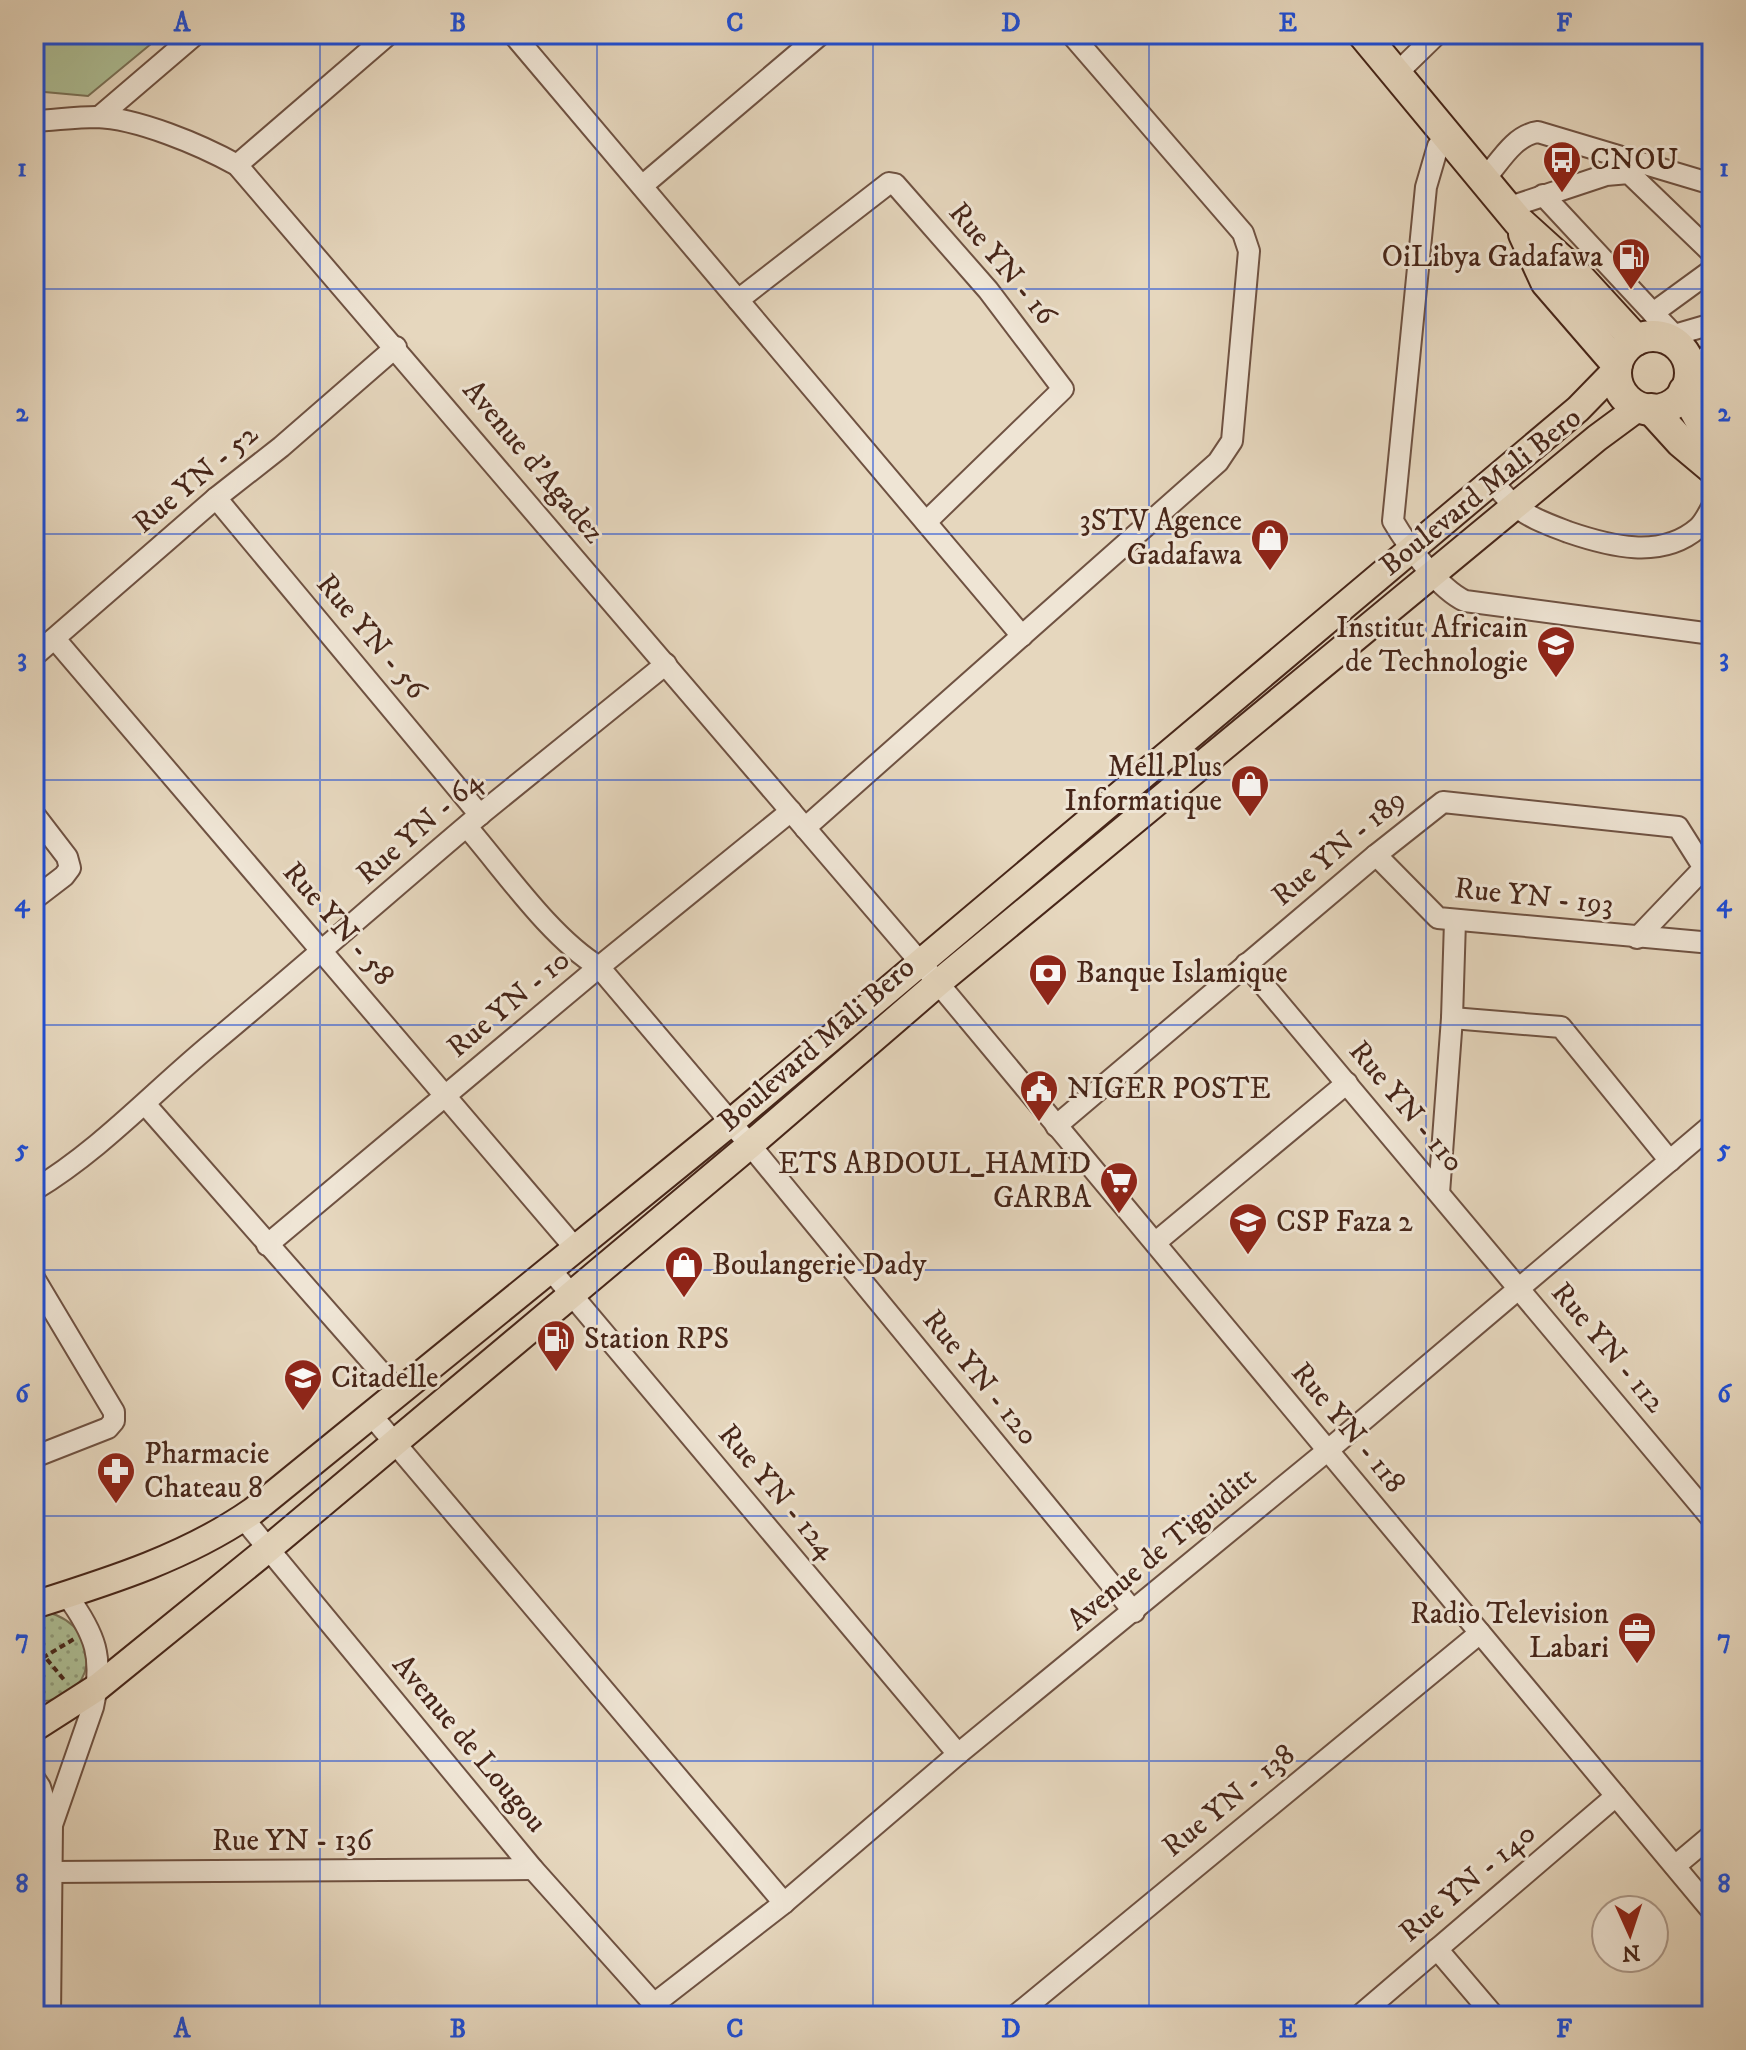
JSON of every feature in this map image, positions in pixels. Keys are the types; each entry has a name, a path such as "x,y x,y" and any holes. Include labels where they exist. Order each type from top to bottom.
{"highway":[{"path":"1363,34 1512,215 1570,268 1683,352 1688,363 1687,384 1712,441"},
{"path":"1512,215 1546,282 1616,367"},
{"path":"1657,332 1624,350 1616,367 1617,383 1623,395 1645,408 1712,468"},
{"path":"1645,408 1670,405 1687,384"}],"main road":[{"name":"Boulevard Mali Bero","path":"34,1605 184,1551 243,1518 400,1394 730,1123 1578,409 1616,367"},
{"name":"Boulevard Mali Bero","path":"34,1728 89,1693 268,1549 750,1145 938,983 1514,506 1645,408"}],"street":[{"path":"99,117 196,34"},
{"path":"237,165 389,34"},
{"path":"513,34 1022,636"},
{"path":"642,186 821,34"},
{"path":"805,828 1226,452 1232,441 1249,251 1243,233 1071,34"},
{"path":"1396,74 1437,34"},
{"name":"Avenue d'Agadez","path":"34,121 99,117 174,136 208,149 237,165 938,983"},
{"path":"1484,180 1519,139 1538,132 1712,184"},
{"path":"1448,136 1438,146 1426,187 1393,521 1410,550 1453,594 1465,601 1712,634"},
{"path":"1512,215 1543,195 1606,175 1629,173 1712,253"},
{"name":"Rue YN - 16","path":"738,300 889,183 895,184 988,290 1063,389 926,522"},
{"path":"1543,195 1657,332"},
{"path":"1657,332 1712,270"},
{"path":"1657,332 1712,324"},
{"name":"Rue YN - 52","path":"34,656 396,347"},
{"path":"1687,384 1712,351"},
{"path":"1492,481 1514,506 1539,520 1589,539 1622,547 1652,548 1674,542 1699,527 1712,507"},
{"name":"Rue YN - 56","path":"216,498 555,929 583,957 599,967 730,1123"},
{"name":"Rue YN - 58","path":"55,639 575,1248"},
{"name":"Rue YN - 64","path":"34,1190 70,1169 205,1049 473,821 666,664"},
{"name":"Rue YN - 189","path":"1056,1126 1440,803 1676,826 1702,865 1702,870 1637,938"},
{"name":"Rue YN - 10","path":"267,1245 791,811"},
{"path":"34,814 67,857 70,868 34,899"},
{"name":"Rue YN - 193","path":"1376,855 1434,916 1455,921 1712,943"},
{"path":"1439,1193 1452,1018 1455,921"},
{"name":"Rue YN - 110","path":"1246,964 1519,1288"},
{"name":"Rue YN - 118","path":"938,983 1712,1911"},
{"path":"1452,1018 1561,1027 1670,1161"},
{"path":"1156,1242 1347,1083"},
{"path":"145,1104 400,1394"},
{"name":"Rue YN - 120","path":"730,1123 1134,1612"},
{"name":"Avenue de Tiguiditt","path":"655,2010 1670,1161 1708,1136"},
{"name":"Rue YN - 124","path":"550,1269 958,1754"},
{"path":"34,1278 114,1412 114,1421 108,1428 34,1457"},
{"name":"Rue YN - 112","path":"1519,1288 1712,1519"},
{"path":"372,1416 784,1903"},
{"name":"Avenue de Lougou","path":"243,1518 533,1869 655,2010"},
{"path":"50,2016 52,1825 93,1707 89,1693 98,1655 90,1630 66,1594"},
{"name":"Rue YN - 138","path":"1015,2016 1480,1633"},
{"path":"34,1778 52,1825"},
{"name":"Rue YN - 140","path":"1359,2016 1616,1796"},
{"path":"1675,1866 1712,1835"},
{"name":"Rue YN - 136","path":"51,1872 533,1869"},
{"path":"1437,1949 1494,2016"}],"path":[{"path":"34,1663 90,1630"},
{"path":"34,1644 89,1693"}],"green space":[{"path":"34,34 163,34 88,96 34,91"},
{"path":"47,1612 66,1621 79,1633 86,1649 87,1664 81,1679 71,1691 55,1699 34,1701 34,1613"}],"place":[{"name":"CNOU","path":"1562,194"},
{"name":"OiLibya Gadafawa","path":"1631,291"},
{"name":"3STV Agence Gadafawa","path":"1270,572"},
{"name":"Institut Africain de Technologie","path":"1556,679"},
{"name":"Mell Plus Informatique","path":"1250,818"},
{"name":"Banque Islamique","path":"1048,1007"},
{"name":"NIGER POSTE","path":"1039,1123"},
{"name":"ETS ABDOUL_HAMID GARBA","path":"1119,1215"},
{"name":"CSP Faza 2","path":"1248,1256"},
{"name":"Boulangerie Dady","path":"684,1299"},
{"name":"Station RPS","path":"556,1373"},
{"name":"Citadelle","path":"303,1412"},
{"name":"Pharmacie Chateau 8","path":"116,1505"},
{"name":"Radio Television Labari","path":"1637,1665"}]}
